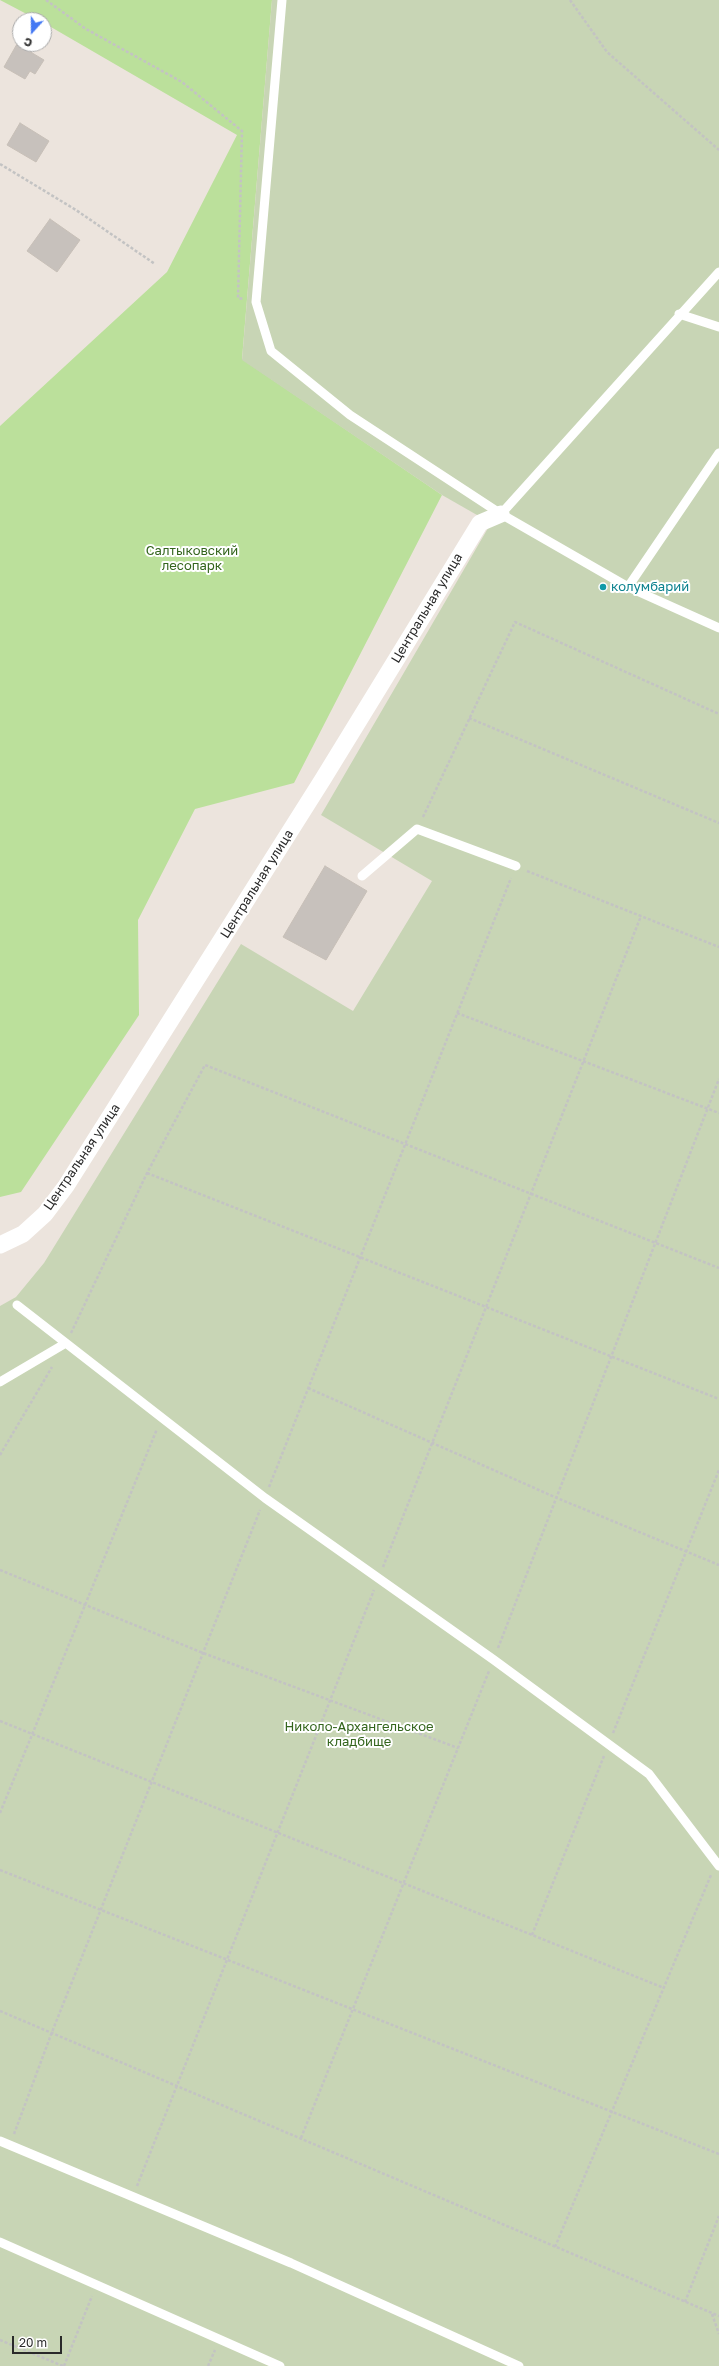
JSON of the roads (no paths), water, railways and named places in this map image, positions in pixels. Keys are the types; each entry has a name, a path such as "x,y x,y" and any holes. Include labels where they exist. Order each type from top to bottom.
{"street":[{"name":"Центральная улица","path":"0,1245 28,1229 45,1214 66,1186 323,779 480,523 501,514"}],"lane":[{"path":"282,0 256,302 271,351 350,415 501,514 628,587 719,628"},
{"path":"501,514 679,314 719,272"},
{"path":"679,314 719,327"},
{"path":"628,587 719,453"},
{"path":"362,876 417,829 516,866"},
{"path":"17,1305 265,1498 494,1660 649,1774 718,1861"},
{"path":"0,1382 66,1342"},
{"path":"0,2142 291,2263 519,2366"},
{"path":"0,2242 280,2366"}],"place":[{"name":"колумбарий","path":"603,587"}],"park label":[{"name":"Салтыковский лесопарк","path":"192,558"},
{"name":"Николо-Архангельское кладбище","path":"359,1734"}]}
